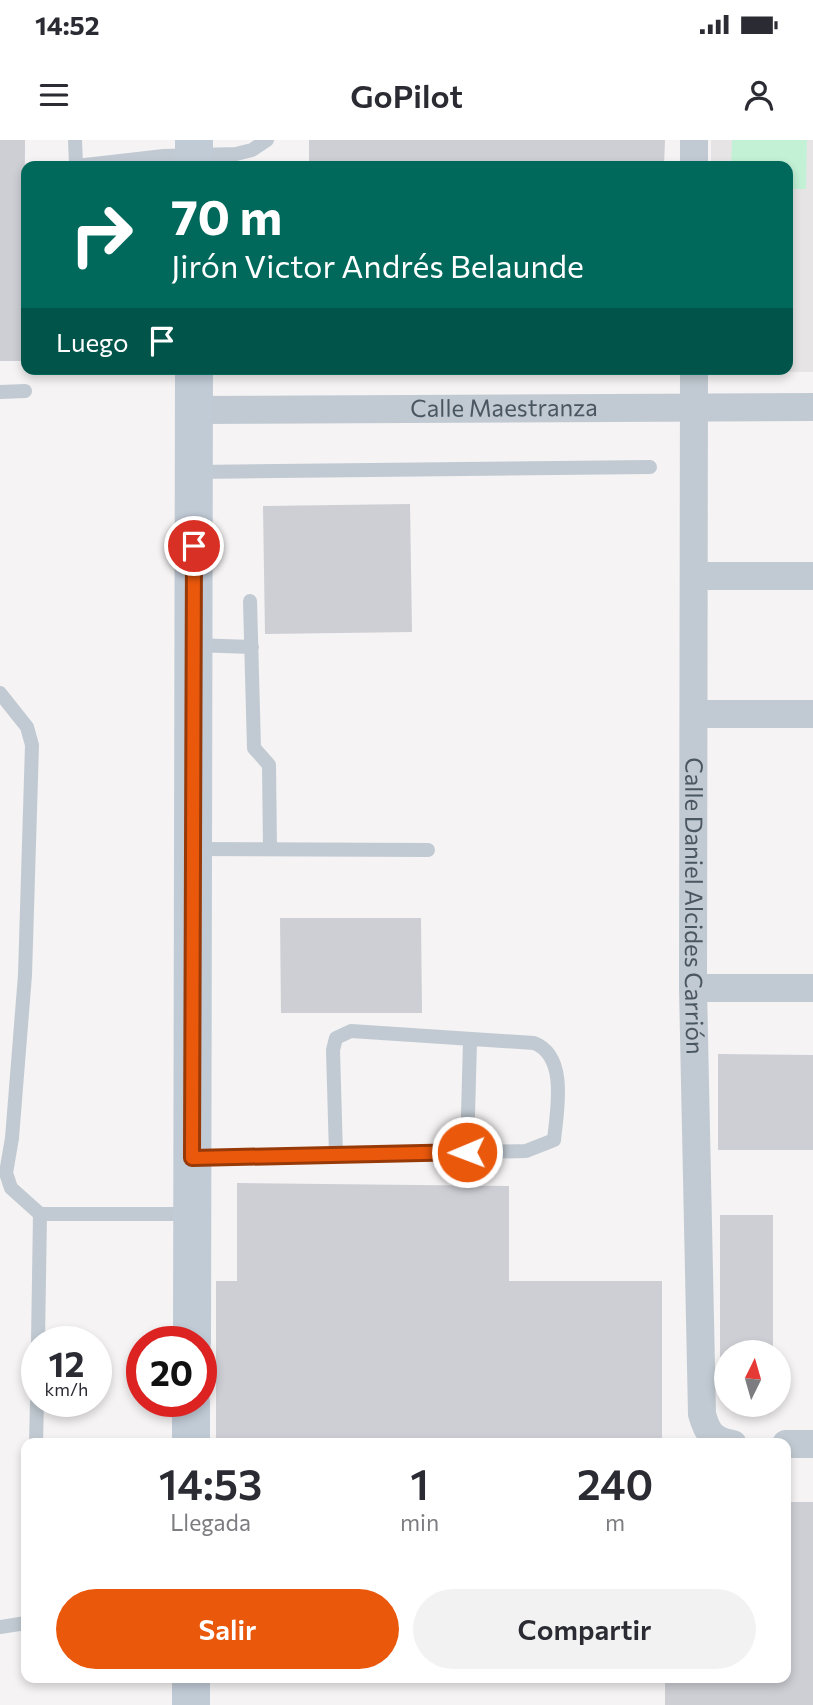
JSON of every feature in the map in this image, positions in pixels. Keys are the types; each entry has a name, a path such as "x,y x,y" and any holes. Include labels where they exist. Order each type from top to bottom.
{"street":[{"path":"694,140 694,161"},
{"path":"192,1326 194,375"},
{"name":"Calle Daniel Alcides Carrión","path":"694,375 693,988 702,1414 706,1429 718,1438"},
{"name":"Calle Maestranza","path":"194,410 813,407"},
{"path":"695,576 813,576"},
{"path":"694,714 813,714"},
{"path":"693,988 813,988"},
{"path":"191,1417 191,1438"},
{"path":"791,1444 813,1444"},
{"path":"191,1683 191,1705"}],"lane":[{"path":"75,140 76,161"},
{"path":"119,161 194,154 236,154 252,150 267,140"},
{"path":"0,392 25,391"},
{"path":"194,472 650,467"},
{"path":"250,601 254,748 269,765 270,849"},
{"path":"194,645 251,647"},
{"path":"0,693 27,727 32,745 25,975 12,1138 6,1172 11,1188 40,1214 192,1214"},
{"path":"193,849 428,850"},
{"path":"192,1158 336,1155 467,1152 526,1151 554,1140 557,1115 555,1061 547,1048 534,1043 470,1041 351,1031 336,1038 334,1050 336,1155"},
{"path":"467,1152 470,1041"},
{"path":"38,1326 40,1214"},
{"path":"36,1438 37,1417"},
{"path":"0,1627 21,1624"}],"shaded area":[{"path":"711,140 813,140 813,372 793,372 793,161 711,161"}],"green space":[{"path":"732,140 807,140 806,189 793,189 793,161 731,161"}],"building":[{"path":"0,140 25,140 25,161 21,161 21,361 0,361"},
{"path":"309,140 665,140 664,161 309,161"},
{"path":"410,504 412,632 265,634 263,506"},
{"path":"280,918 421,918 422,1013 281,1013"},
{"path":"718,1054 813,1055 813,1150 718,1150"},
{"path":"237,1183 509,1186 509,1281 662,1281 662,1438 216,1438 216,1281 237,1281"},
{"path":"720,1215 773,1215 773,1340 720,1340"},
{"path":"791,1502 813,1502 813,1705 665,1705 665,1683 791,1683"}],"route":[{"path":"194,546 192,1158 467,1152"}]}
